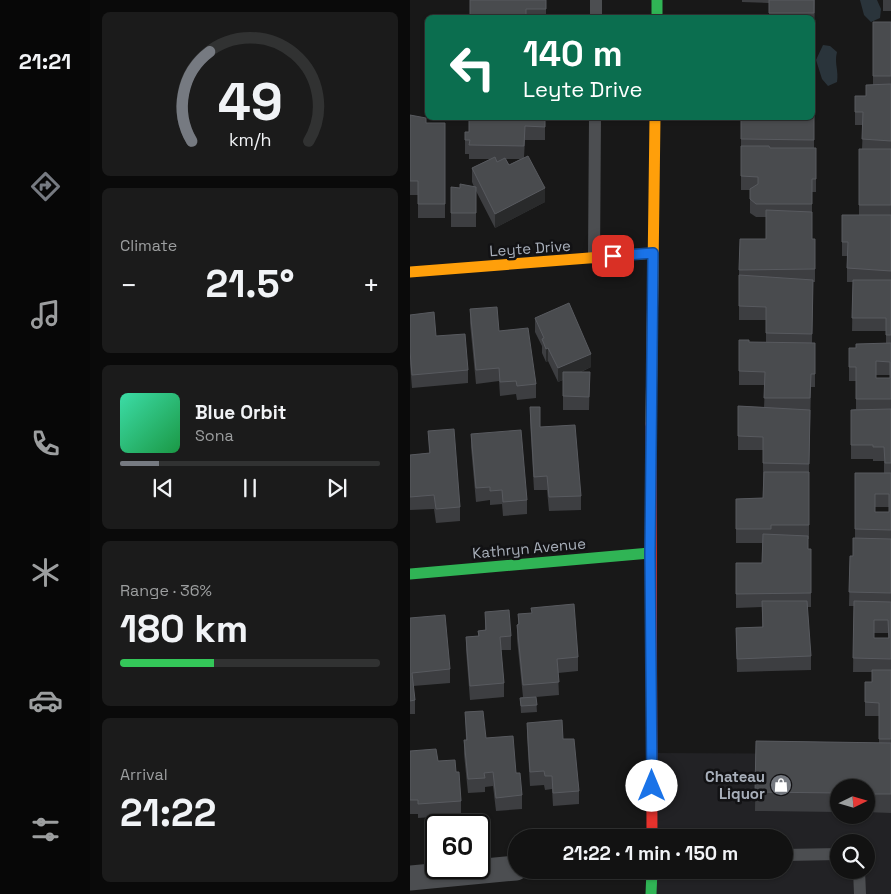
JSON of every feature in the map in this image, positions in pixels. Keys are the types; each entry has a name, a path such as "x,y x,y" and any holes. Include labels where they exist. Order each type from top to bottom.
{"main road":[{"path":"657,0 657,15"},
{"path":"652,829 650,553 655,120"},
{"name":"Leyte Drive","path":"410,272 653,253"},
{"name":"Kathryn Avenue","path":"410,574 650,553"},
{"path":"651,894 652,879"}],"street":[{"path":"410,878 508,869"}],"lane":[{"path":"596,0 596,15"},
{"path":"594,258 595,120"},
{"path":"793,855 830,854"},
{"path":"859,879 860,894"}],"shaded area":[{"path":"860,0 877,0 881,9 880,18 871,22 864,15"},
{"path":"823,45 830,46 837,52 837,82 828,86 822,79 816,60"},
{"path":"652,753 891,754 891,894 651,894 652,879 793,879 793,829 652,829"}],"building":[{"path":"470,0 546,0 546,9 526,9 526,15 470,15"},
{"path":"769,0 814,0 814,13 769,13"},
{"path":"873,22 891,22 891,76 873,76"},
{"path":"891,84 891,141 862,139 863,112 855,112 855,96 866,96 866,85"},
{"path":"410,115 425,118 426,123 445,123 445,204 418,204 418,181 410,181"},
{"path":"469,120 545,120 545,127 525,126 524,146 469,145 470,140 465,140 465,132 469,132"},
{"path":"741,120 814,120 814,140 741,139"},
{"path":"741,146 816,148 816,179 812,179 812,204 756,204 750,199 750,189 758,184 758,177 741,176"},
{"path":"859,149 891,149 891,205 859,205"},
{"path":"528,156 545,188 495,214 472,168 495,157 497,162 505,158 509,165"},
{"path":"460,184 476,187 476,213 451,213 451,187 460,188"},
{"path":"766,210 812,212 812,239 815,239 815,269 739,270 740,239 766,239"},
{"path":"842,215 891,215 891,271 847,268 848,242 842,242"},
{"path":"739,275 813,280 812,334 766,333 766,307 739,306"},
{"path":"853,280 891,280 891,335 886,335 886,318 852,318"},
{"path":"569,303 591,354 558,368 548,348 546,349 542,339 544,338 535,318"},
{"path":"497,307 499,331 528,328 536,384 517,386 516,381 500,382 499,368 476,370 470,309"},
{"path":"434,312 436,336 465,334 468,370 412,375 410,315"},
{"path":"739,340 749,340 749,342 815,343 815,374 811,374 810,398 764,398 765,372 739,371"},
{"path":"891,343 891,399 856,399 856,367 849,367 849,348 856,348 856,344","holes":["876,361 890,362 890,378 876,378"]},
{"path":"563,372 590,372 589,397 563,396"},
{"path":"738,406 810,410 809,464 763,463 763,437 738,436"},
{"path":"530,407 540,407 540,427 575,425 581,496 549,497 547,476 534,477"},
{"path":"891,409 891,463 885,463 884,447 851,445 851,410"},
{"path":"454,429 460,507 436,509 434,495 410,497 410,455 430,453 428,431"},
{"path":"521,430 527,500 503,502 502,490 490,491 490,487 476,488 471,434"},
{"path":"764,472 809,472 809,525 771,525 771,529 736,529 736,499 763,498"},
{"path":"855,473 891,473 891,530 855,529","holes":["875,494 889,494 889,512 875,512"]},
{"path":"763,534 808,536 808,549 811,549 811,593 736,594 736,563 762,563"},
{"path":"853,538 891,539 891,593 849,592 850,556 853,556"},
{"path":"762,601 807,601 811,656 737,659 736,628 763,627"},
{"path":"854,601 891,602 891,659 853,658","holes":["874,620 888,620 889,638 874,638"]},
{"path":"574,604 578,657 557,659 559,682 523,685 517,625 519,624 518,614 532,613 531,608"},
{"path":"509,610 511,636 500,637 504,683 470,686 466,637 479,636 478,631 486,630 485,612"},
{"path":"445,615 450,669 412,673 415,700 410,701 410,618"},
{"path":"872,670 891,670 891,739 879,739 879,703 865,702 865,682 872,682"},
{"path":"536,697 537,705 521,706 520,698"},
{"path":"483,711 486,738 513,736 516,773 520,773 522,795 496,798 493,772 484,773 485,778 468,779 464,740 467,740 465,712"},
{"path":"562,720 563,739 574,739 579,791 553,793 552,776 545,776 544,771 530,772 527,723"},
{"path":"756,741 891,743 891,794 875,794 875,779 830,779 830,793 755,792"},
{"path":"436,749 438,761 455,760 456,772 459,772 461,801 418,804 418,800 410,800 410,751"}],"traffic: fast":[{"path":"657,0 657,15"},
{"path":"410,574 650,553"},
{"path":"651,894 652,879"}],"traffic: slow":[{"path":"651,424 655,120"},
{"path":"410,272 653,253"}],"traffic: jam":[{"path":"651,424 652,829"}],"place":[{"name":"Chateau Liquor","path":"781,785"}],"route":[{"path":"613,256 653,253 650,553 652,786"}]}
